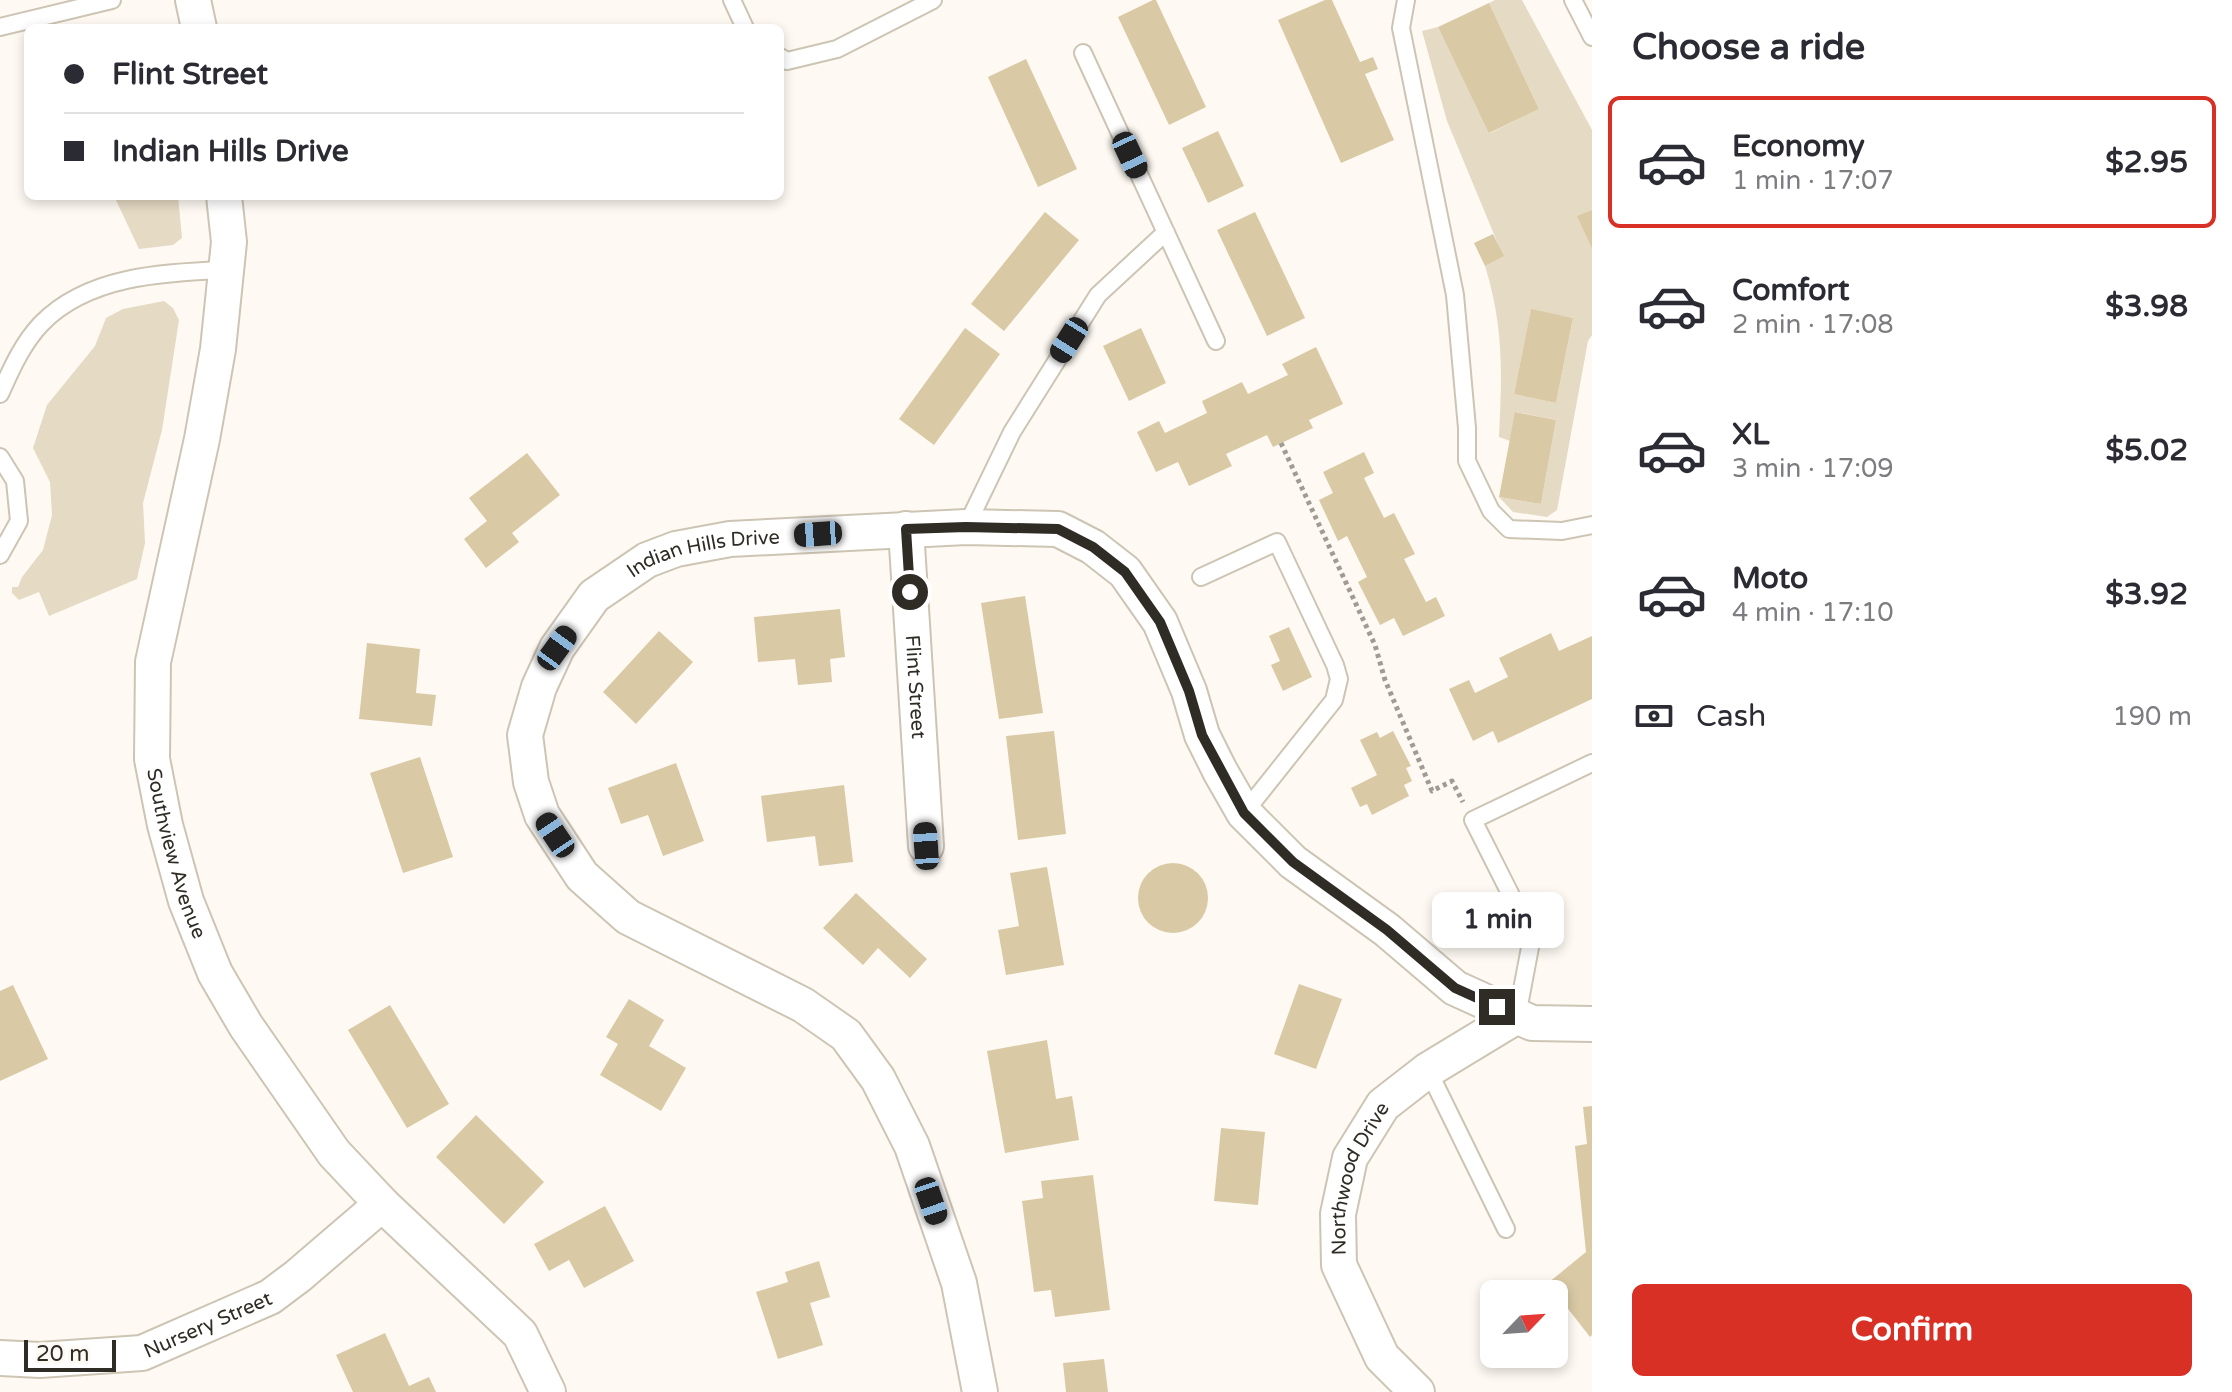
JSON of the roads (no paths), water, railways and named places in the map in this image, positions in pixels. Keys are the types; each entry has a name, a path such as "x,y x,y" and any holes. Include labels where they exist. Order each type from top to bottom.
{"street":[{"path":"193,0 198,24"},
{"name":"Southview Avenue","path":"224,200 229,242 218,349 202,439 153,662 152,759 165,825 186,901 215,973 246,1026 334,1153 382,1204 520,1334 548,1392"},
{"name":"Indian Hills Drive","path":"980,1392 959,1283 912,1146 878,1079 846,1035 803,1005 628,917 582,876 542,815 531,782 525,735 539,687 557,648 594,596 647,560 676,549 730,539 966,527 1058,529 1093,547 1125,572 1160,622 1189,691 1202,735 1244,813 1293,862 1387,930 1455,988 1532,1023 1592,1024"},
{"name":"Flint Street","path":"906,529 926,846"},
{"name":"Northwood Drive","path":"1417,1392 1382,1357 1339,1265 1338,1214 1350,1158 1383,1105 1428,1070 1517,1016"},
{"name":"Nursery Street","path":"0,1358 40,1360 142,1353 270,1297 382,1204"}],"lane":[{"path":"0,27 112,0"},
{"path":"732,0 743,24"},
{"path":"784,59 837,49 933,0"},
{"path":"1406,0 1401,28 1455,295 1467,461 1491,511 1509,529 1562,531 1592,525"},
{"path":"1573,0 1592,37"},
{"path":"1083,53 1216,341"},
{"path":"966,527 1012,432 1098,295 1166,232"},
{"path":"0,394 16,358 40,325 75,298 110,285 174,272 227,270"},
{"path":"0,457 15,481 19,521 0,555"},
{"path":"1201,577 1277,542 1339,679 1334,700 1244,813"},
{"path":"1517,1016 1532,937 1473,820 1592,763"},
{"path":"1428,1070 1506,1229"}]}
